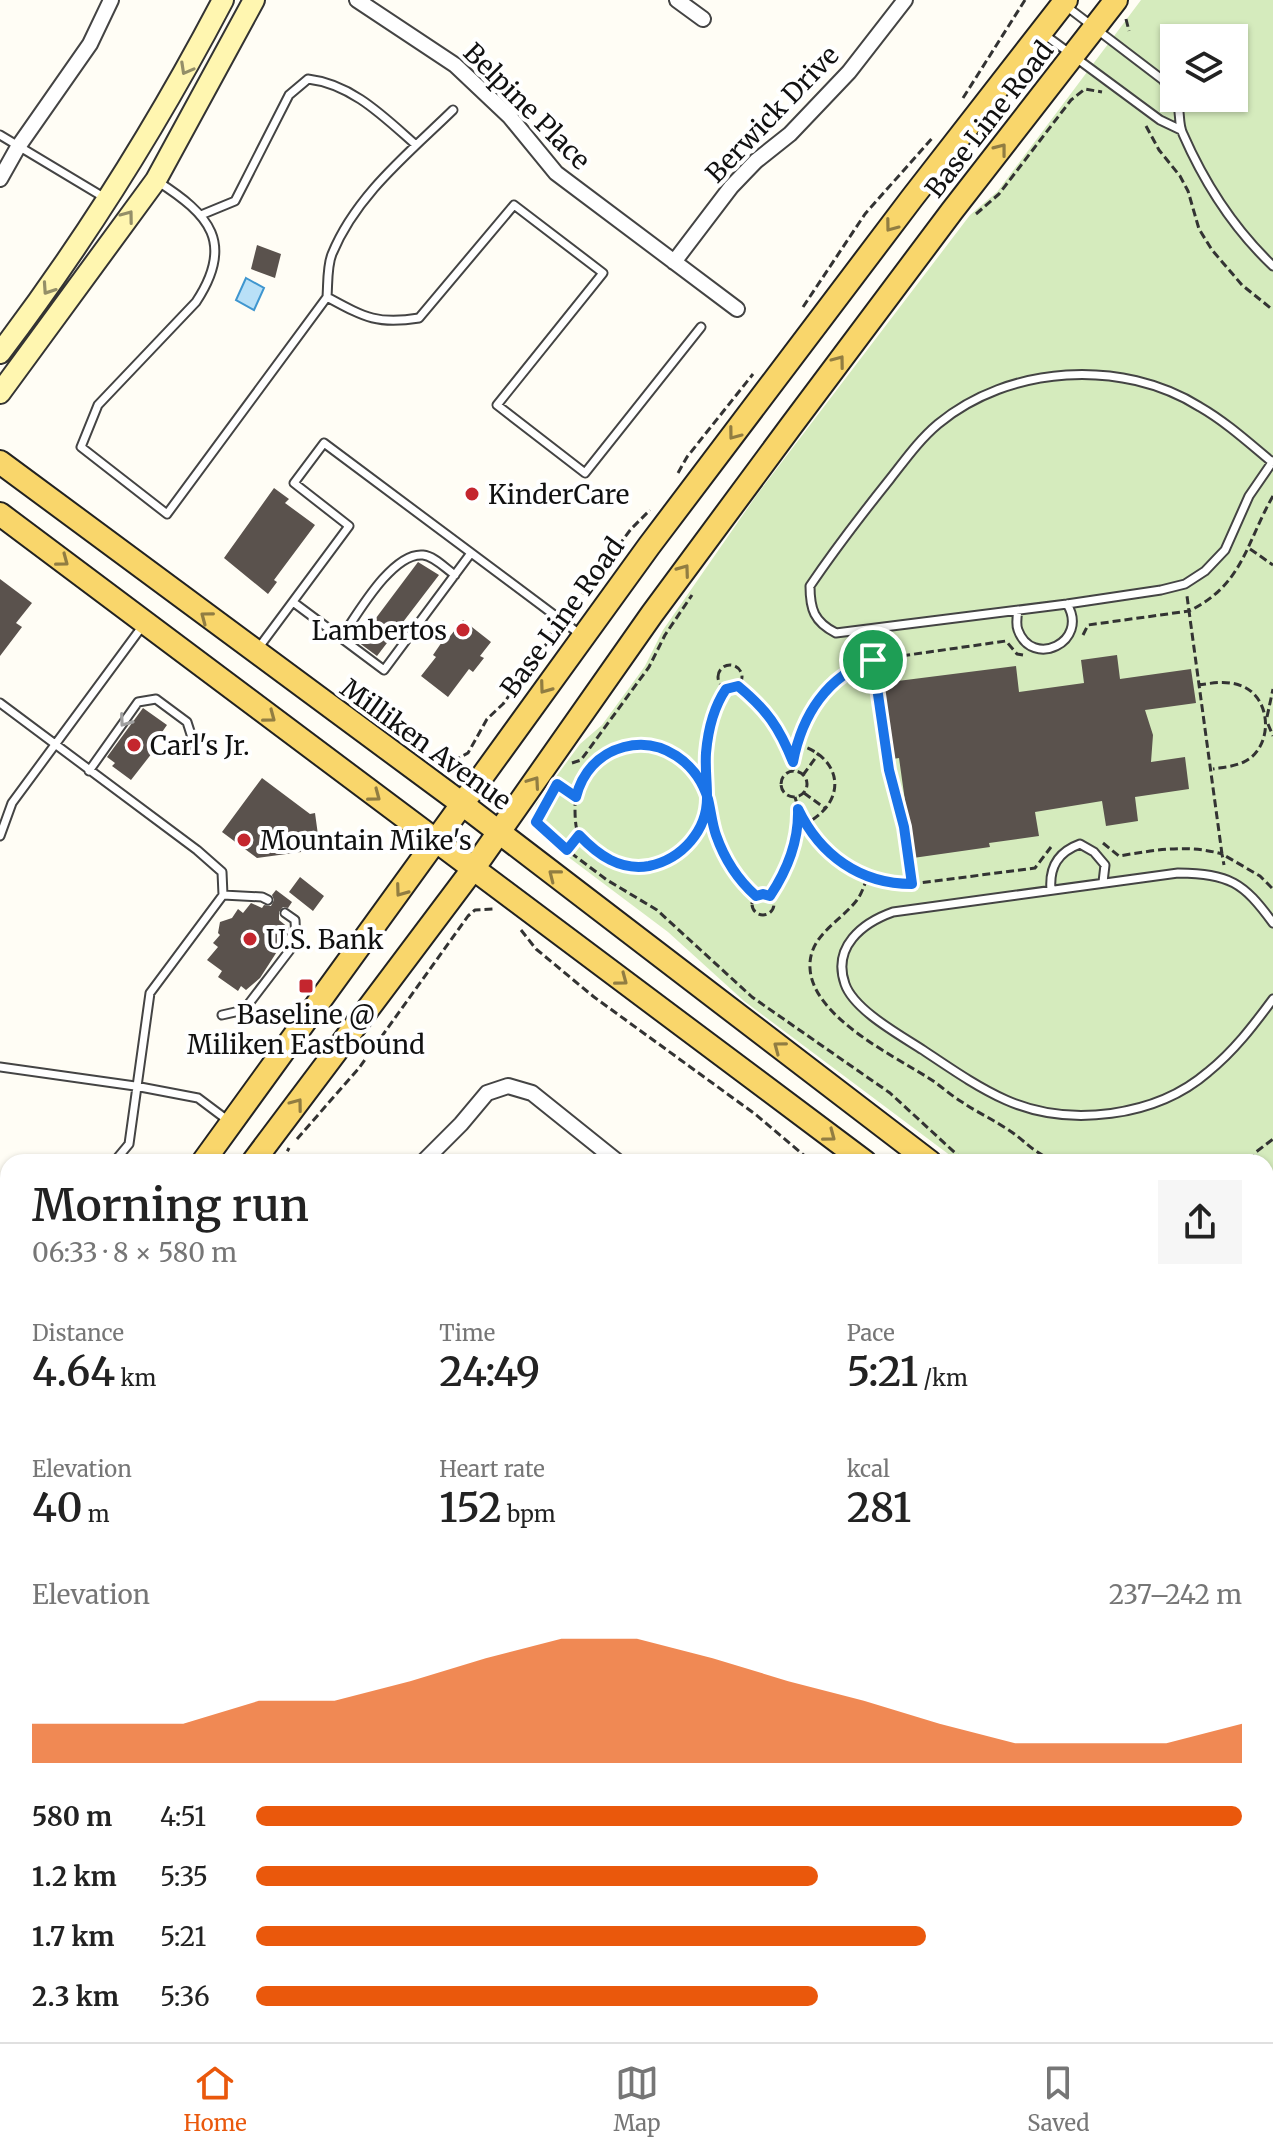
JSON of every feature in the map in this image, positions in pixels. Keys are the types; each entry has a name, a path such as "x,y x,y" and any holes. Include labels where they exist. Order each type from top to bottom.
{"main road":[{"name":"Base Line Road","path":"259,1154 473,869 652,614 791,426 952,211 1116,0"},
{"name":"Base Line Road","path":"209,1154 582,637 912,198 1065,2"},
{"name":"Milliken Avenue","path":"0,462 461,803 920,1154"},
{"path":"0,514 854,1154"}],"street":[{"path":"0,179 18,147 90,44 111,0"},
{"path":"0,353 45,295 131,164 223,0"},
{"path":"0,393 156,180 254,0"},
{"name":"Belpine Place","path":"357,0 380,6 455,65 510,117 556,173 737,309"},
{"path":"677,0 703,19"},
{"name":"Berwick Drive","path":"674,262 731,187 756,161 790,134 849,72 905,0"},
{"path":"431,1154 487,1093 508,1086 532,1093 608,1154"}],"lane":[{"path":"1065,2 1160,78"},
{"path":"1042,32 1160,120 1181,130"},
{"path":"201,215 235,201 289,95 308,79 327,81 348,91 416,145"},
{"path":"156,180 188,201 201,215 214,238 215,262 208,283 188,310 98,405 81,447 167,514 327,297 331,256 346,227 379,181 453,110"},
{"path":"1180,112 1181,130 1223,208 1273,266"},
{"path":"0,135 106,199"},
{"path":"327,297 358,314 390,323 419,318 514,205 603,273 497,405 585,473 701,327"},
{"path":"1073,374 1133,379 1199,406 1273,462 1249,496 1225,550 1205,571 1185,584 1067,604 836,633 820,625 810,606 810,586 913,449 938,424 1002,388 1040,378 1073,374"},
{"path":"255,653 349,526 294,483 324,443 582,637"},
{"path":"293,602 384,670 471,553"},
{"path":"341,638 392,568 406,559 419,555 430,557 455,575"},
{"path":"1018,610 1017,629 1026,642 1039,649 1053,649 1064,642 1070,631 1072,613 1067,604"},
{"path":"0,836 12,803 145,622"},
{"path":"89,771 138,702 156,699 187,722 195,747"},
{"path":"0,703 222,872 223,895 150,993 129,1144 121,1154"},
{"path":"1051,890 1050,874 1054,863 1067,849 1080,844 1094,852 1105,865 1103,882"},
{"path":"1273,923 1255,898 1235,881 1203,873 1178,873 893,912 865,924 844,950 845,984 864,1009 973,1083 1007,1101 1037,1111 1070,1115 1129,1110 1161,1101 1206,1075 1241,1040 1273,999"},
{"path":"223,895 268,900"},
{"path":"222,1015 244,1010 296,942 295,920 285,913"},
{"path":"0,1067 198,1098 232,1123"}],"path":[{"path":"956,109 1025,0"},
{"path":"970,219 999,194 1071,100 1085,89 1104,93"},
{"path":"1137,119 1148,127 1159,150 1180,176 1188,191 1199,229 1212,250 1242,285 1273,310"},
{"path":"797,317 865,214 934,136"},
{"path":"676,478 687,457 753,374"},
{"path":"1079,643 1088,625 1189,611 1224,588 1233,579 1273,496"},
{"path":"453,761 468,753 487,719 503,704 547,643 548,632 566,607 573,607 631,529 653,507"},
{"path":"1249,548 1273,565"},
{"path":"1185,584 1224,867 1221,878"},
{"path":"565,773 572,762 581,760 649,667 665,635 695,590"},
{"path":"876,629 870,642 889,770 904,827 912,884"},
{"path":"793,771 800,730 812,707 848,670 873,660 1006,641 1017,654 1027,657"},
{"path":"736,667 742,681 738,686 726,689 720,683 722,669 736,667"},
{"path":"1198,685 1228,682 1252,691 1264,708 1273,736"},
{"path":"738,686 776,723 793,762"},
{"path":"726,689 711,721 705,775 708,798 715,834 734,871 756,896"},
{"path":"1211,769 1237,765 1251,758 1265,739 1273,689"},
{"path":"639,744 657,747 689,765 708,798 704,818 694,838 680,853 664,862 646,866 627,866 609,860 579,835 575,817 581,780 592,766 607,754 639,744"},
{"path":"796,744 819,753 828,762 834,776 835,790 826,809 805,823"},
{"path":"803,775 819,753"},
{"path":"793,771 803,775 808,784 804,793 795,797 786,795 781,787 785,775 793,771"},
{"path":"576,797 557,784 536,822 607,880 657,910 752,997 890,1093 956,1154"},
{"path":"804,793 826,809"},
{"path":"795,797 805,823 830,854 853,872 894,884 1035,868 1045,852 1055,844"},
{"path":"770,896 794,850 798,809"},
{"path":"567,850 579,835"},
{"path":"1096,839 1119,856 1176,848 1204,849 1222,854 1260,876 1273,889"},
{"path":"756,896 770,896 773,908 769,914 756,913 752,906 756,896"},
{"path":"286,1154 359,1068 468,916 475,910 494,909"},
{"path":"514,924 536,949 594,997 755,1114 802,1154"},
{"path":"1255,1154 1273,1139"}],"green space":[{"path":"1141,0 1273,0 1273,1154 948,1154 744,1001 668,932 543,838 532,821 536,804 580,744 602,725 645,666 663,630 756,496 970,215 997,192"}],"water":[{"path":"246,278 264,288 254,310 236,300"}],"building":[{"path":"257,245 281,254 275,278 251,269"},
{"path":"274,488 289,499 285,503 315,525 274,580 277,582 268,594 224,558"},
{"path":"418,562 439,575 377,656 358,642"},
{"path":"0,579 32,603 16,623 22,627 0,656"},
{"path":"463,620 491,642 480,656 484,658 473,672 469,669 448,697 421,676 436,657 433,655 444,639 447,640"},
{"path":"1117,655 1120,679 1191,669 1196,703 1145,710 1153,735 1151,762 1185,757 1189,789 1135,797 1138,821 1106,826 1102,801 1035,812 1039,836 989,843 990,847 913,858 899,758 893,759 882,683 1016,666 1019,692 1084,683 1081,660"},
{"name":"Carl's Jr.","path":"143,708 167,725 155,742 156,748 131,780 112,766 115,763 107,757"},
{"path":"262,778 310,814 315,813 318,835 313,836 301,852 257,858 222,832"},
{"path":"300,877 324,896 313,911 289,892"},
{"name":"U.S. Bank","path":"276,890 292,902 279,912 279,920 289,928 289,933 260,978 246,990 241,986 238,991 218,977 222,971 207,960 218,947 213,943 220,935 220,922 232,918 238,909 243,913 251,903 262,908 264,905 271,906"}],"place":[{"name":"KinderCare","path":"472,494"},
{"name":"Lambertos","path":"463,630"},
{"name":"Carl's Jr.","path":"134,745"},
{"name":"Mountain Mike's","path":"244,840"},
{"name":"U.S. Bank","path":"250,939"},
{"name":"Baseline @ Miliken Eastbound","path":"306,986"}],"route":[{"path":"873,660 840,675 812,707 800,730 793,762 776,723 764,708 738,686 726,689 711,721 706,751 708,798 704,818 694,838 680,853 664,862 627,866 593,850 579,835 567,850 536,822 557,784 576,797 581,780 592,766 607,754 639,744 657,747 689,765 708,798 715,834 723,850 734,871 756,896 770,896 784,871 794,850 798,809 815,837 853,872 894,884 912,884 904,827 889,770 873,660"}]}
